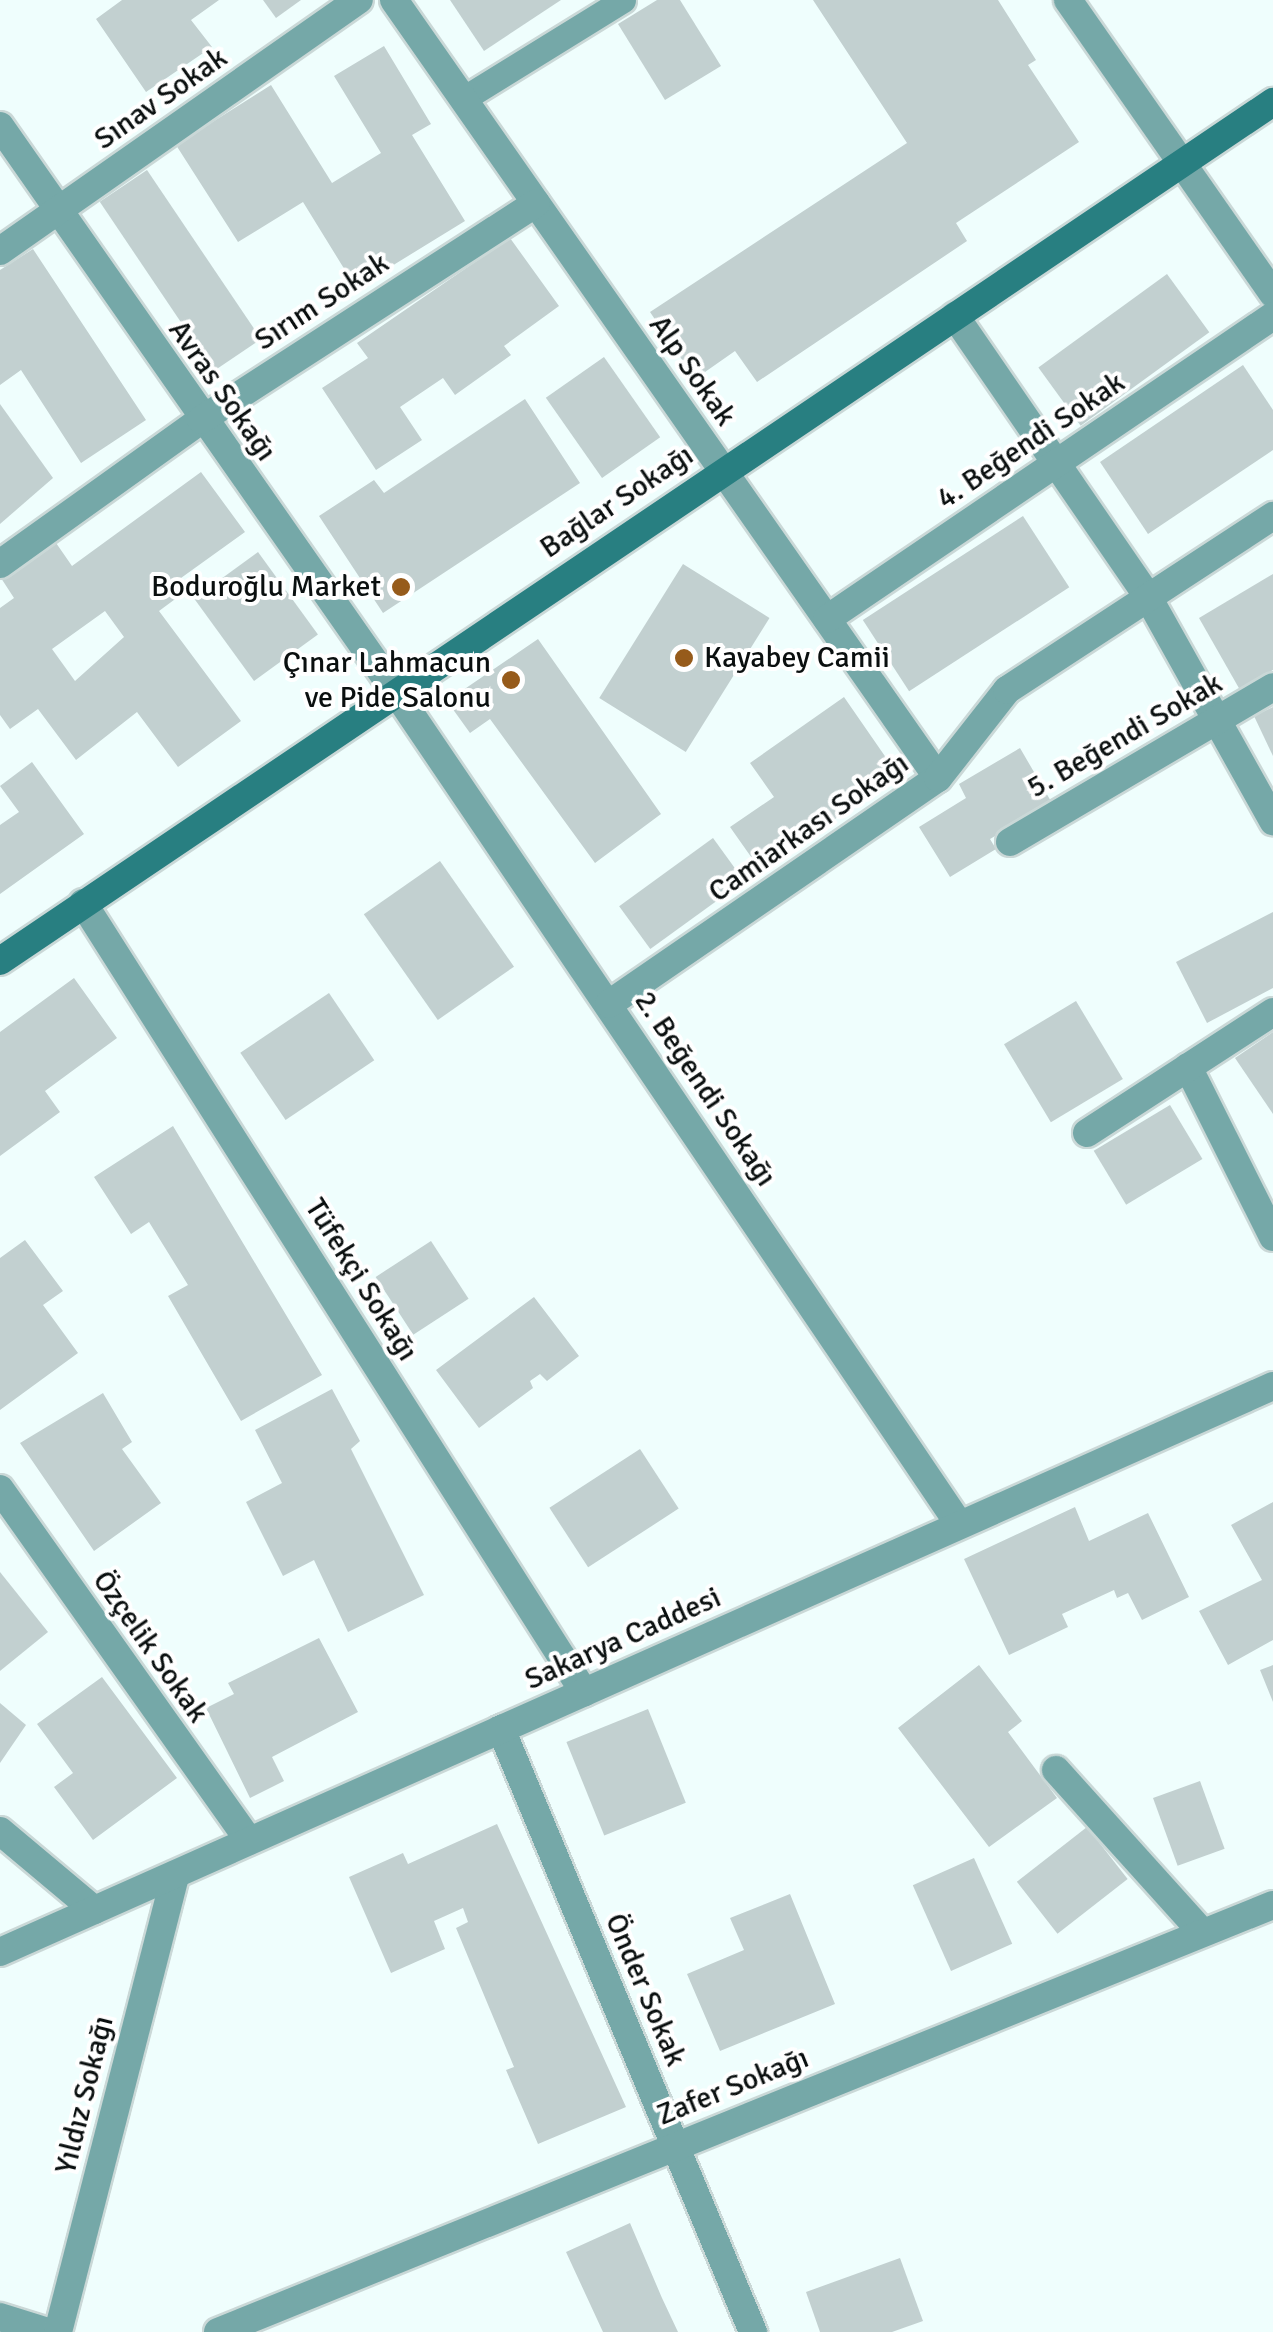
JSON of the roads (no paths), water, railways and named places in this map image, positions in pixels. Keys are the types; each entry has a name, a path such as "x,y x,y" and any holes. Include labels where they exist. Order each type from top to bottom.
{"main road":[{"name":"Bağlar Sokağı","path":"0,961 722,470 1273,102"}],"street":[{"name":"Sınav Sokak","path":"0,250 360,0"},
{"name":"Alp Sokak","path":"394,0 938,778"},
{"path":"1068,0 1179,168 1273,294"},
{"name":"Avras Sokağı","path":"0,126 201,420 395,691"},
{"name":"Sırım Sokak","path":"0,564 201,420 536,202"},
{"path":"955,316 1148,598 1219,718 1273,821"},
{"name":"4. Beğendi Sokak","path":"826,619 1273,316"},
{"name":"Camiarkası Sokağı","path":"609,1004 938,778 1007,690 1273,516"},
{"name":"5. Beğendi Sokak","path":"1010,842 1273,687"},
{"name":"2. Beğendi Sokağı","path":"395,691 959,1524"},
{"name":"Tüfekçi Sokağı","path":"84,903 584,1692"},
{"path":"1087,1133 1273,1012"},
{"path":"1188,1068 1273,1238"},
{"name":"Sakarya Caddesi","path":"0,1952 1273,1386"},
{"name":"Özçelik Sokak","path":"0,1488 249,1842"},
{"name":"Önder Sokak","path":"500,1729 752,2332"},
{"path":"1056,1770 1202,1932"},
{"path":"0,1831 94,1910"},
{"name":"Yıldız Sokağı","path":"58,2332 175,1874"},
{"name":"Zafer Sokağı","path":"218,2332 1273,1905"},
{"path":"0,2317 48,2332"}],"lane":[{"path":"463,99 623,0"}],"place":[{"name":"Boduroğlu Market","path":"401,587"},
{"name":"Kayabey Camii","path":"684,658"},
{"name":"Çınar Lahmacun ve Pide Salonu","path":"511,680"}]}
